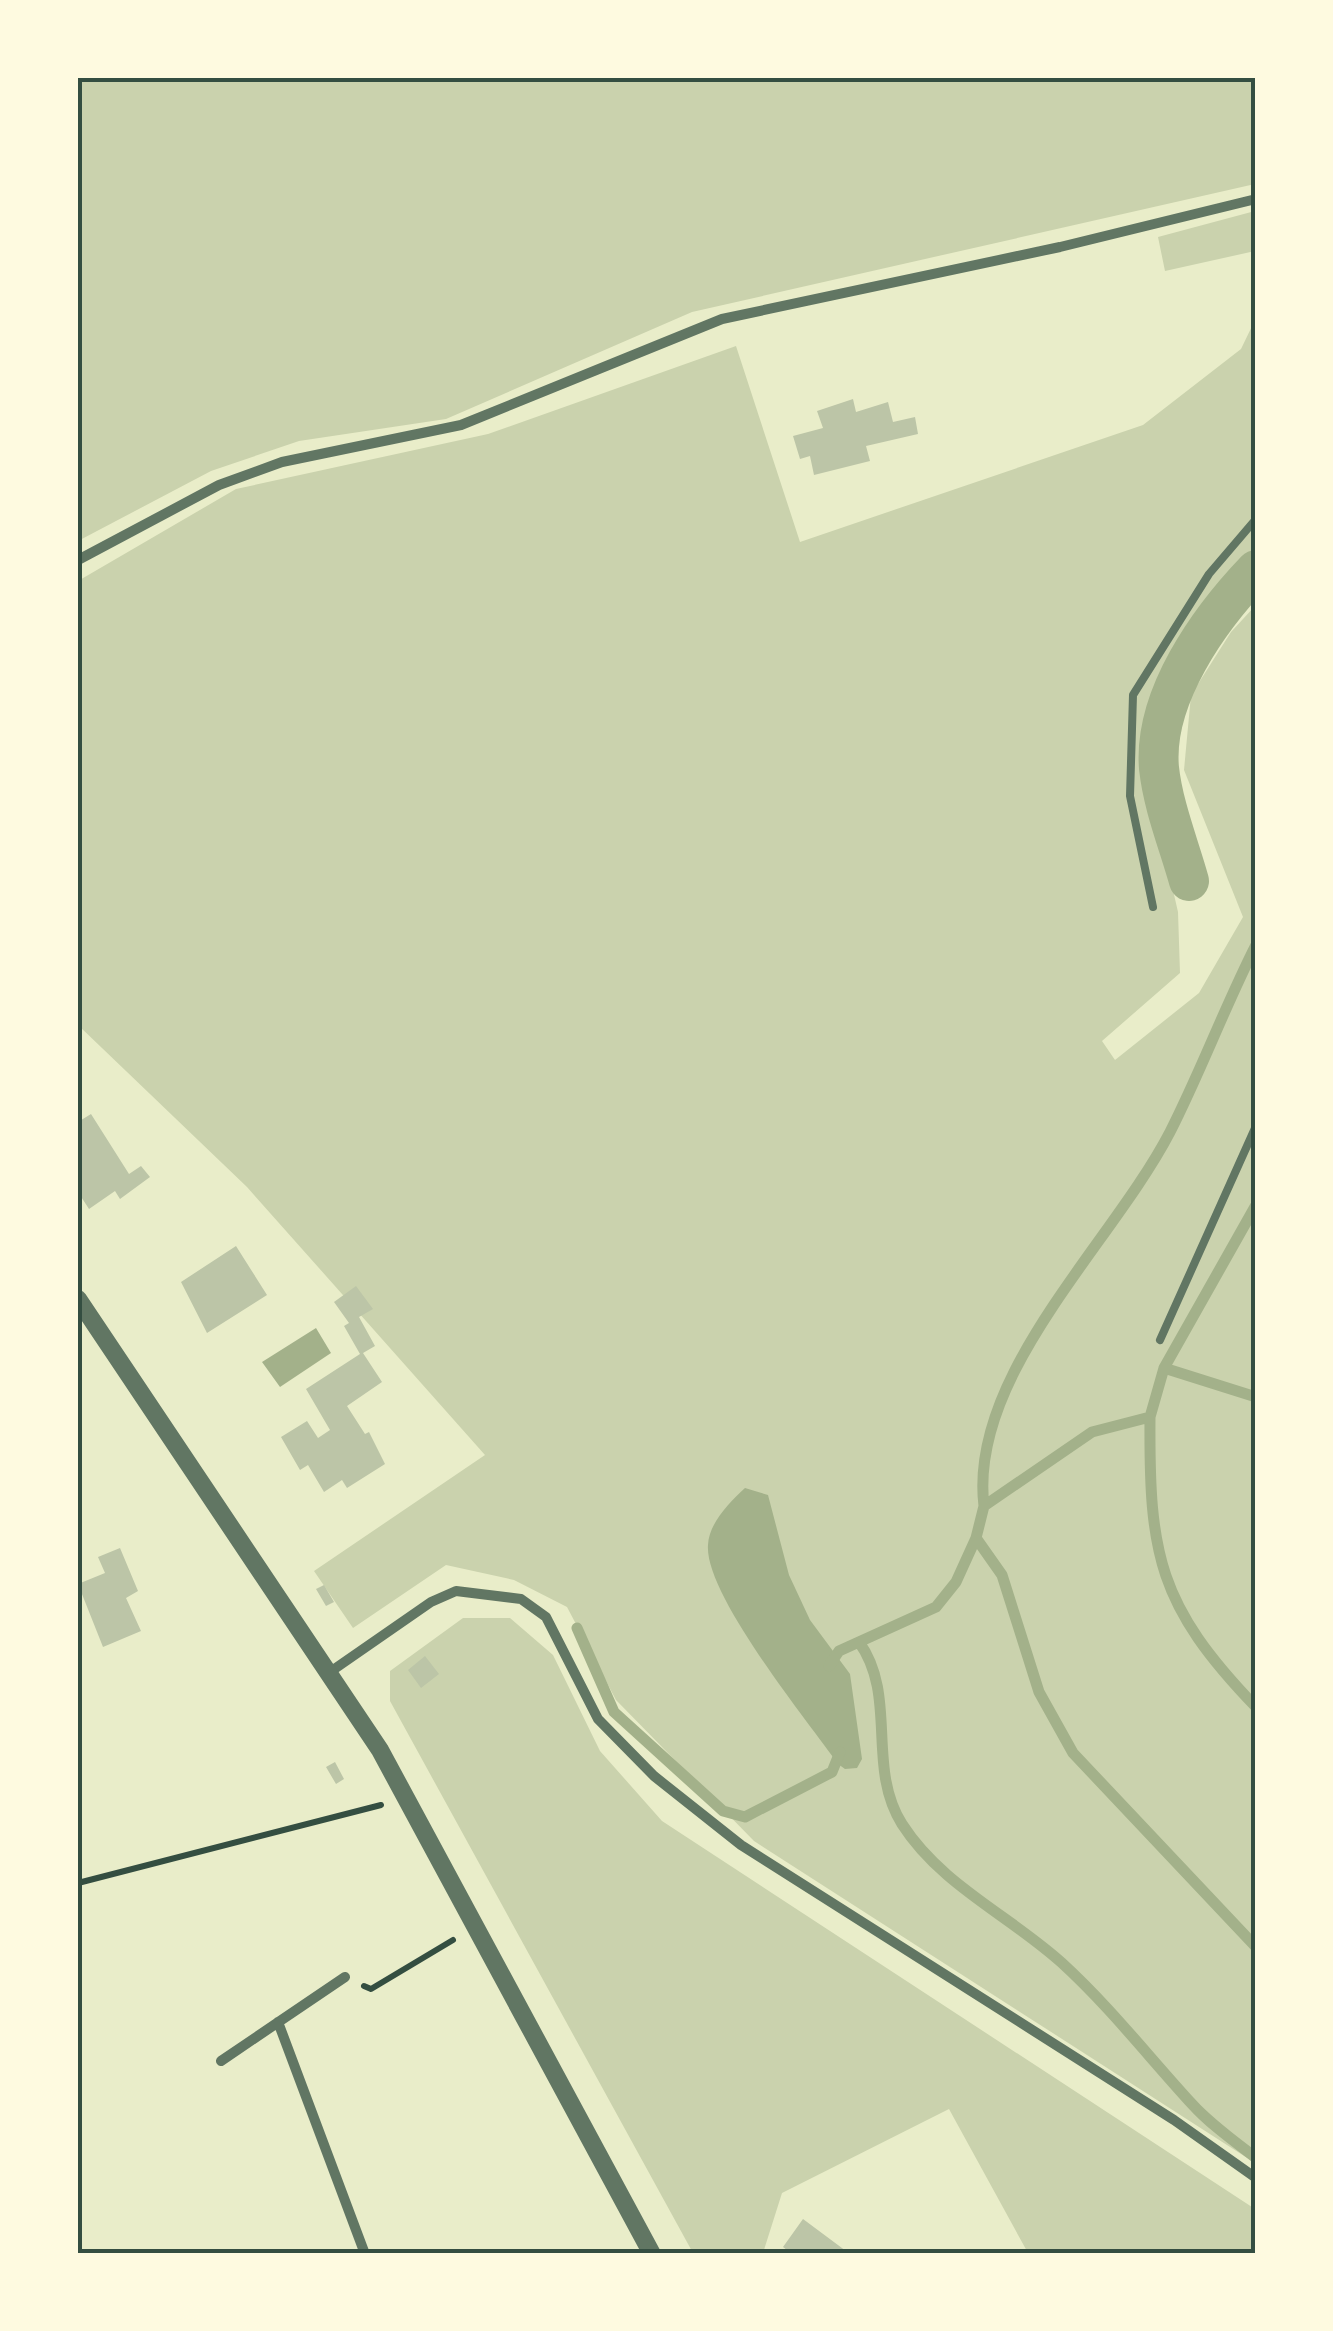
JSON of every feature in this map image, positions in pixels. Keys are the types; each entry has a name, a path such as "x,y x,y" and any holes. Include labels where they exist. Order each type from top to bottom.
{"street":[{"path":"78,560 219,485 282,462 461,425 722,319 1060,247 1256,199"},
{"path":"78,1302 330,1672 408,1800 652,2254"},
{"path":"330,1672 431,1602 456,1591 521,1599 546,1617 598,1719 654,1776 741,1845 1174,2120 1256,2178"},
{"path":"221,2061 345,1977"},
{"path":"278,2022 364,2254"}],"lane":[{"path":"1153,907 1130,796 1133,694 1209,574 1256,519"},
{"path":"1160,1340 1256,1126"}],"path":[{"path":"78,1884 408,1800"},
{"path":"345,1977 371,1989 453,1940"}],"shaded area":[{"path":"78,78 1255,78 1255,184 692,312 446,419 299,441 211,471 78,541"},
{"path":"1255,211 1255,251 1165,271 1158,237"},
{"path":"1255,320 1255,554 1212,599 1162,684 1143,759 1178,912 1180,973 1102,1041 1115,1060 1199,993 1243,917 1184,770 1191,695 1231,632 1255,606 1255,2163 754,1841 616,1700 567,1607 514,1580 446,1565 353,1628 314,1571 485,1455 247,1187 78,1025 78,581 236,489 488,434 736,346 800,542 1143,425 1241,349"},
{"path":"316,1328 331,1353 280,1387 262,1362"},
{"path":"745,1488 768,1495 789,1575 810,1620 850,1674 862,1759 857,1768 845,1769 838,1764 782,1688 739,1624 711,1567 708,1545 712,1529"},
{"path":"463,1618 510,1618 553,1655 600,1751 662,1821 1255,2209 1255,2253 1028,2253 949,2109 782,2193 763,2253 693,2253 390,1701 390,1671"}],"building":[{"path":"853,399 856,412 888,402 893,422 915,417 918,434 866,446 870,461 814,475 810,456 800,459 793,436 823,428 817,411"},
{"path":"91,1114 129,1174 141,1166 150,1177 120,1199 115,1191 89,1209 78,1192 78,1122"},
{"path":"236,1246 267,1295 207,1333 181,1282"},
{"path":"356,1286 373,1309 359,1317 375,1346 363,1353 382,1382 347,1406 365,1434 369,1432 385,1464 347,1488 342,1480 324,1492 308,1465 300,1470 281,1437 307,1421 318,1438 330,1430 306,1389 360,1354 344,1326 349,1323 334,1302"},
{"path":"120,1548 138,1591 126,1598 141,1631 103,1647 78,1584 105,1573 98,1557"},
{"path":"324,1585 334,1602 326,1606 316,1589"},
{"path":"425,1656 439,1674 421,1688 408,1670"},
{"path":"335,1762 344,1779 336,1784 326,1767"},
{"path":"803,2219 850,2254 792,2254 783,2247"}],"waterway":[{"path":"1189,881 1161,782 1160,741 1165,714 1203,635 1256,570"},
{"path":"984,1506 985,1457 998,1408 1021,1360 1170,1132 1256,945"},
{"path":"829,1666 839,1651 936,1607 956,1582 976,1538 984,1506 1092,1432 1150,1417 1164,1368 1256,1205"},
{"path":"1164,1368 1256,1397"},
{"path":"1150,1417 1152,1506 1166,1576 1198,1638 1256,1707"},
{"path":"976,1538 1002,1575 1039,1692 1073,1753 1256,1947"},
{"path":"577,1628 614,1712 723,1811 745,1817 832,1772 840,1752"},
{"path":"859,1642 877,1685 891,1802 918,1846 956,1882 1062,1963 1199,2111 1256,2158"}]}
